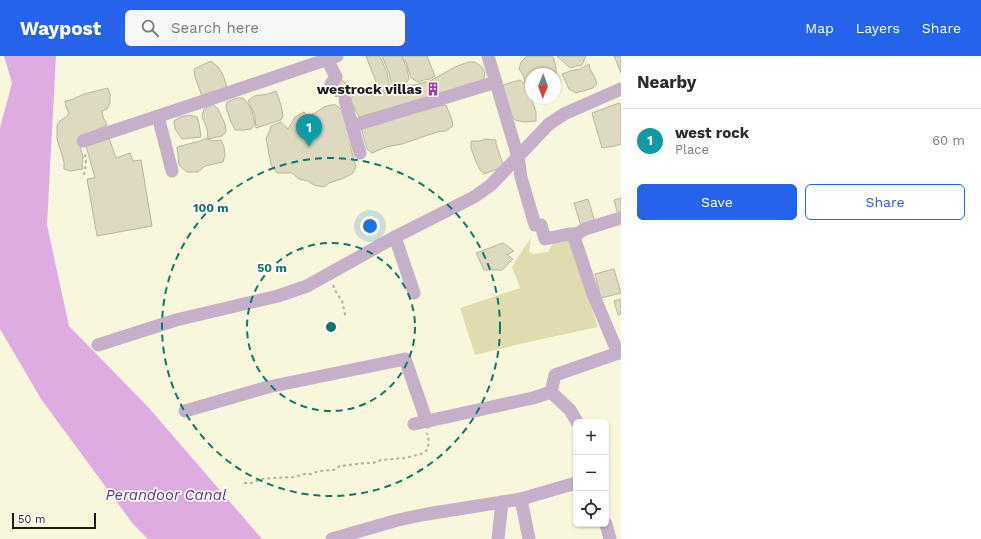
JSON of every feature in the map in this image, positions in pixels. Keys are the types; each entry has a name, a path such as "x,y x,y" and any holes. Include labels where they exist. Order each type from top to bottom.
{"street":[{"path":"488,56 518,157 521,177 535,225 540,225 545,239 569,234 577,234 585,229 621,218"},
{"path":"331,84 336,77 330,66 333,57"},
{"path":"83,141 333,57"},
{"path":"352,126 496,82"},
{"path":"98,345 176,320 278,296 306,286 395,237 474,197 491,185 549,124 564,114 621,89"},
{"path":"344,100 360,152"},
{"path":"158,116 172,170"},
{"path":"552,392 555,375 620,353 594,294 575,240 577,234"},
{"path":"395,237 414,293"},
{"path":"185,411 268,387 405,359 420,423 533,398 552,392"},
{"path":"552,392 570,410 575,419"},
{"path":"332,539 398,520 521,499 573,484"},
{"path":"521,499 529,539"},
{"path":"498,539 502,502"},
{"path":"607,527 610,539"}],"path":[{"path":"83,141 86,164 84,175"},
{"path":"327,275 342,301 345,318"},
{"path":"244,483 251,483 267,478 294,477 323,470 334,470 340,466 373,463 381,460 405,458 421,454 427,450 429,442 420,423"}],"shaded area":[{"path":"531,238 529,252 533,254 548,252 553,243 568,238 598,327 475,355 460,308 520,288 512,267"}],"water":[{"name":"Perandoor Canal","path":"4,56 56,56 47,225 69,326 149,408 262,539 148,539 133,524 41,399 0,329 0,128 12,83"}],"building":[{"path":"366,56 380,56 387,73 389,83 393,89 391,92 383,92 380,88 376,82"},
{"path":"382,56 402,56 409,79 407,82 393,85"},
{"path":"402,56 427,56 435,76 419,82 411,78 406,62"},
{"path":"527,56 552,56 556,68 525,68 525,82 519,69 521,62"},
{"path":"557,56 586,56 582,65 570,68"},
{"path":"614,56 621,56 621,73 617,63"},
{"path":"211,61 219,68 227,87 203,99 195,77 194,69"},
{"name":"westrock villas","path":"468,62 475,62 482,67 485,73 483,82 359,117 350,99 354,94 373,90 380,95 396,90 401,86 414,85 430,81 455,67"},
{"path":"589,64 597,84 593,88 576,93 569,89 562,74 580,69"},
{"path":"340,78 352,90 342,97 334,96 333,85"},
{"path":"520,80 525,84 525,104 533,104 536,112 536,121 524,122 515,120 507,109 502,86"},
{"path":"108,88 110,103 107,109 102,111 107,125 78,139 83,157 83,169 70,171 64,169 64,162 57,139 57,125 69,113 65,101 84,94"},
{"path":"276,91 283,116 281,120 256,128 255,115 248,101 254,96"},
{"path":"237,98 243,98 252,111 255,124 251,129 235,130 231,122 226,107 227,102"},
{"path":"619,103 621,106 621,144 602,148 592,113"},
{"path":"213,104 218,109 225,124 226,132 222,136 208,139 207,129 202,116 204,109"},
{"path":"330,105 336,105 345,113 352,141 350,144 351,149 356,167 353,173 329,183 324,187 299,179 292,173 277,173 271,165 266,138 271,126 281,122 288,129 295,117 304,112 307,116"},
{"name":"westrock villas","path":"446,105 453,126 446,131 437,132 402,144 386,147 372,153 367,149 362,131 359,127"},
{"path":"189,115 197,117 201,137 182,139 175,129 174,121 180,117"},
{"path":"109,138 116,158 130,153 133,161 141,160 152,226 97,236 87,179 95,178 86,146"},
{"path":"206,138 213,141 221,140 225,155 223,162 205,166 198,172 187,172 179,165 177,147"},
{"path":"486,139 496,140 503,164 500,168 484,174 480,170 475,159 471,148 471,141"},
{"path":"621,198 621,214 618,215 614,200"},
{"path":"588,199 595,222 581,226 574,203"},
{"path":"503,243 514,251 507,255 513,259 502,270 484,270 476,253"},
{"path":"614,269 621,293 601,298 595,274"},
{"path":"621,299 621,314 618,315 614,301"}],"place":[{"name":"westrock villas","path":"433,89"},
{"name":"west rock","path":"309,147"}]}
